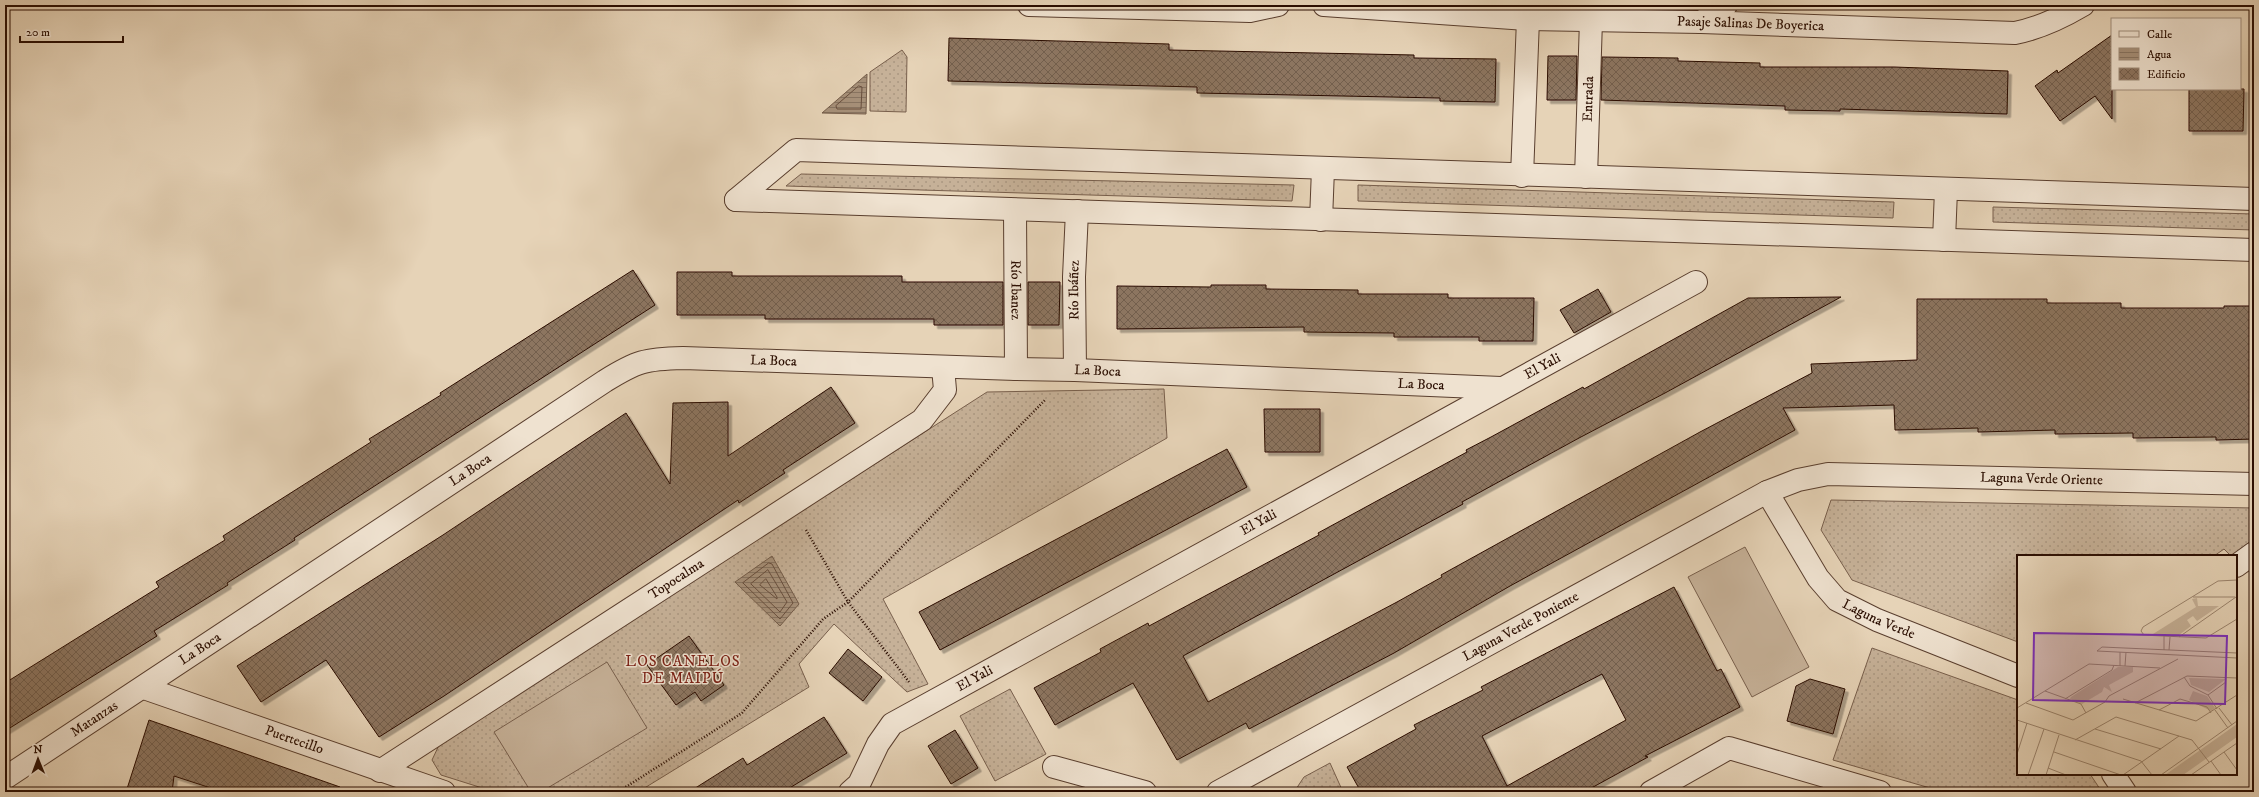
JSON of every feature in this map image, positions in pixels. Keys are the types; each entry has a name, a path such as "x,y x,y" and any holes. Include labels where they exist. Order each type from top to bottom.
{"street":[{"path":"1029,5 1250,11 1278,5"},
{"name":"Pasaje Salinas De Boyerica","path":"1324,5 1528,19 1701,22 1986,33 2016,33 2034,30 2057,20 2083,5"},
{"path":"1701,22 1726,5"},
{"path":"1522,176 1528,19"},
{"name":"Entrada","path":"1586,177 1591,20"},
{"path":"2254,199 1522,176 796,150 736,200 2254,250"},
{"path":"1321,220 1323,169"},
{"path":"1944,240 1946,190"},
{"name":"Río Ibanez","path":"1014,210 1016,370"},
{"name":"Río Ibáñez","path":"1075,370 1074,277 1077,211"},
{"name":"El Yali","path":"850,792 859,784 878,744 892,724 1696,282"},
{"name":"La Boca","path":"144,688 629,366 651,359 683,358 1016,370 1075,370 1501,388"},
{"name":"Topocalma","path":"380,771 922,420 945,390 943,367"},
{"name":"Laguna Verde Oriente","path":"1828,474 2254,484"},
{"name":"Laguna Verde Poniente","path":"1218,792 1767,492 1798,480 1828,474"},
{"name":"Laguna Verde","path":"1767,492 1818,578 1837,600 1877,620 2017,676"},
{"path":"2237,565 2254,553"},
{"name":"Puertecillo","path":"144,688 444,792"},
{"name":"Matanzas","path":"5,778 144,688"},
{"path":"1651,792 1729,748 1880,792"},
{"path":"1054,767 1145,792"},
{"path":"2114,775 2125,792"}],"path":[{"path":"618,792 742,714 823,619 848,602 1075,370"},
{"path":"791,504 848,602 926,704"}],"shaded area":[{"path":"902,50 907,57 906,112 870,111 870,72"},
{"path":"801,174 1294,185 1292,201 786,186"},
{"path":"1358,185 1894,202 1893,218 1358,201"},
{"path":"1993,207 2254,214 2254,230 1993,222"},
{"path":"1164,389 1167,438 883,599 928,684 907,692 834,624 799,664 809,687 638,792 495,792 441,775 432,760 440,743 987,392"},
{"path":"1831,500 2254,508 2254,539 2232,555 2230,555 2224,549 2215,555 2017,555 2017,642 1852,580 1821,530"},
{"path":"1745,547 1809,667 1752,697 1688,577"},
{"path":"1872,648 2017,700 2017,775 2091,775 2102,792 1944,792 1833,760"},
{"path":"607,662 647,728 541,792 531,792 494,732"},
{"path":"1010,689 1046,754 995,781 960,716"},
{"path":"1330,763 1343,792 1294,792 1304,777"}],"water":[{"path":"867,74 866,114 822,113"},
{"path":"772,556 799,604 780,626 735,582"}],"building":[{"path":"2111,36 2112,119 2095,96 2060,121 2035,86 2057,70 2058,73"},
{"path":"949,38 1169,44 1169,50 1414,55 1414,58 1496,59 1495,102 1440,101 1440,98 1197,93 1197,87 948,81"},
{"path":"1548,56 1577,56 1576,100 1547,100"},
{"path":"1602,57 1678,58 1678,61 1760,63 1760,67 1894,67 2008,71 2007,114 1840,109 1840,111 1785,110 1785,106 1601,100"},
{"path":"2244,89 2243,131 2189,131 2189,90"},
{"path":"633,270 655,305 294,538 295,540 227,583 228,585 154,631 157,636 5,731 5,683 159,587 156,582 225,540 223,536 371,442 369,439 441,395 440,393"},
{"path":"677,272 732,272 732,276 902,276 902,282 1003,282 1003,325 934,325 934,319 765,319 765,315 677,315"},
{"path":"1028,282 1060,282 1059,325 1028,325"},
{"path":"1211,285 1266,285 1266,289 1358,290 1358,294 1448,294 1448,298 1534,298 1533,341 1479,341 1479,337 1394,337 1394,333 1304,332 1304,327 1117,329 1117,286 1211,287"},
{"path":"1598,289 1611,312 1574,333 1560,310"},
{"path":"1841,297 1579,438 1462,502 1463,504 1183,656 1208,702 1397,602 1442,577 1441,575 1700,432 1812,373 1811,364 1917,360 1917,299 2047,299 2047,303 2121,303 2121,308 2224,308 2224,306 2254,306 2254,439 2216,440 2216,437 2133,438 2133,433 2055,434 2055,430 1978,432 1978,428 1895,430 1894,405 1783,408 1795,430 1510,586 1394,653 1249,729 1246,723 1177,760 1133,683 1055,725 1034,688 1101,652 1100,649 1148,623 1149,626 1319,535 1318,533 1467,452 1466,450 1583,387 1584,389 1748,298"},
{"path":"831,387 855,423 783,470 785,473 739,503 738,500 444,696 379,737 326,660 261,702 237,666 443,535 626,413 670,484 673,403 728,402 728,456"},
{"path":"1264,409 1320,409 1320,452 1265,452"},
{"path":"1227,449 1247,487 940,650 919,612"},
{"path":"1674,587 1717,671 1721,669 1740,707 1645,756 1648,757 1584,792 1361,792 1347,767 1416,729 1414,725 1483,690 1481,687","holes":["1602,674 1626,720 1507,786 1482,736"]},
{"path":"689,636 724,685 701,701 695,692 676,705 647,665"},
{"path":"848,649 882,677 863,701 829,673"},
{"path":"1810,679 1845,689 1833,734 1787,721 1796,686"},
{"path":"824,717 847,753 783,792 689,792 743,758 747,765"},
{"path":"149,720 340,787 339,792 223,792 174,776 172,792 126,792"},
{"path":"955,730 978,768 951,784 928,746"}],"district":[{"name":"LOS CANELOS DE MAIPÚ","path":"683,670"}]}
